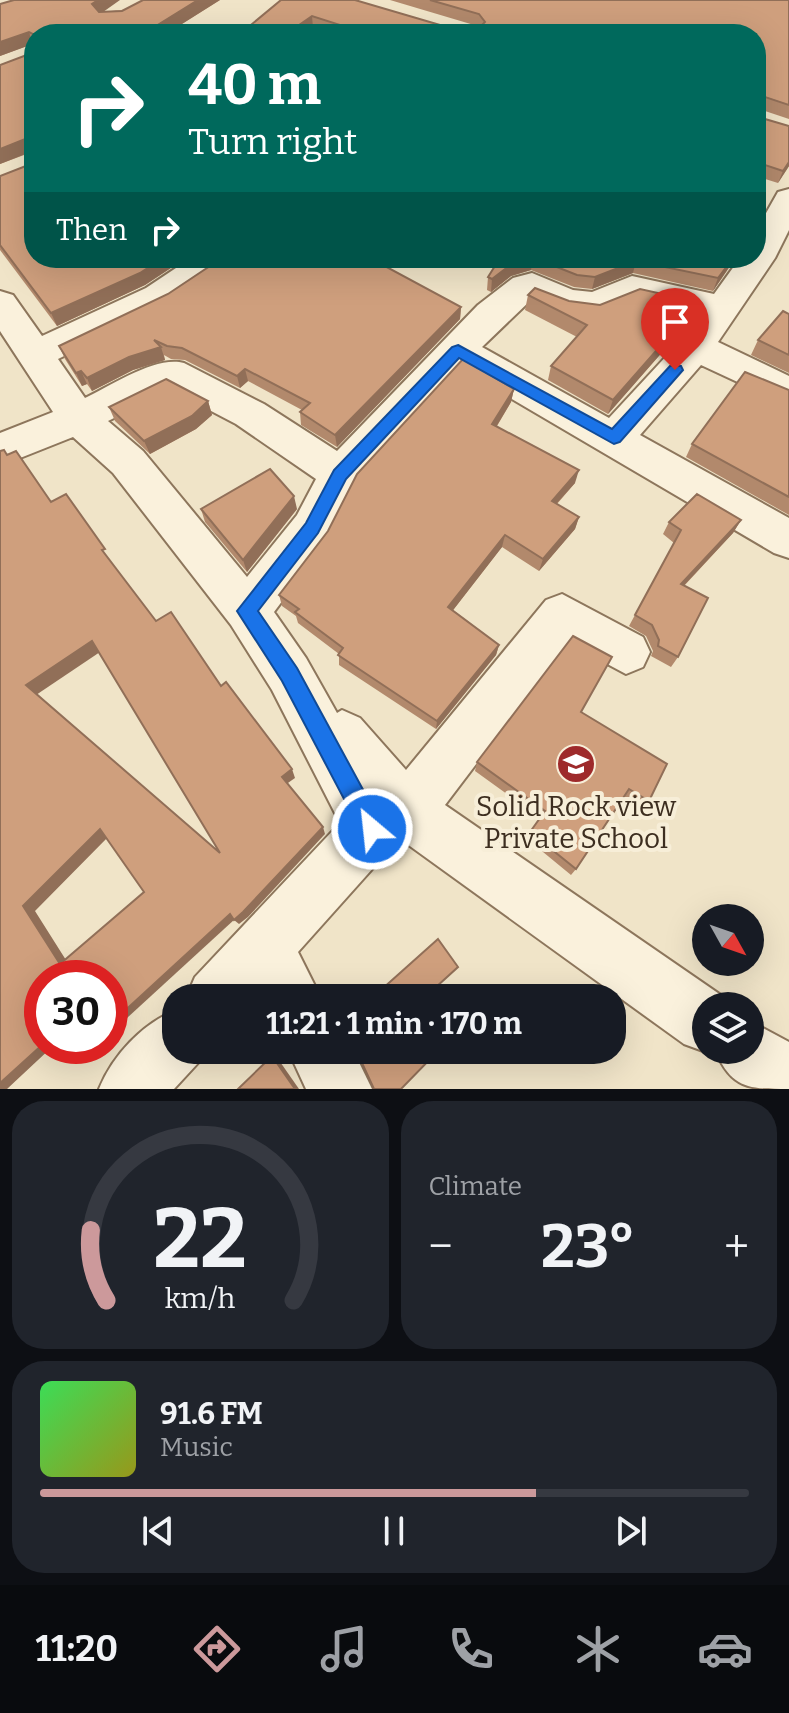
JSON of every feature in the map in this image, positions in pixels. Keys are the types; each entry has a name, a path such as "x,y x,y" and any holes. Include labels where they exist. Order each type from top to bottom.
{"street":[{"path":"766,243 789,199"},
{"path":"200,268 158,296 12,327 78,418 128,462 247,611 289,674 372,829 229,984"},
{"path":"614,438 696,347 751,268"},
{"path":"247,611 312,528 340,474 491,314 527,284 576,303 596,304 632,288 643,288 722,308"},
{"path":"696,347 789,392"},
{"path":"458,350 789,540"},
{"path":"0,450 78,418 171,373 250,414 340,474"},
{"path":"407,811 562,615 626,652"},
{"path":"289,674 407,811 692,1012"},
{"path":"263,946 283,984"},
{"path":"131,1089 162,1056"},
{"path":"764,1063 789,1080"},
{"path":"327,1064 340,1089"}],"building":[{"path":"14,0 98,0 92,4 99,12 122,11 143,0 198,0 159,24 24,24 24,34 0,42 0,4"},
{"path":"281,0 355,0 437,24 337,24 312,16 300,24 252,24"},
{"path":"430,0 789,0 789,105 766,97 766,24 483,24 485,22 479,14"},
{"path":"24,56 24,140 0,149 0,65"},
{"path":"766,119 789,126 789,162 783,171 766,165"},
{"path":"24,167 24,268 148,268 51,313 0,245 0,176"},
{"path":"207,268 389,268 461,307 335,435 300,412 310,403 245,369 237,376 182,348 154,340 161,347 129,357 87,378 81,371 76,373 59,346 168,294"},
{"path":"494,268 506,268 492,279 488,277"},
{"path":"559,268 618,268 595,277 577,275"},
{"path":"670,268 726,268 718,278"},
{"path":"535,288 569,301 600,305 640,289 699,302 613,400 551,366 587,325 528,295"},
{"path":"783,311 789,314 789,355 758,340"},
{"path":"463,359 514,389 492,424 579,470 552,501 579,517 543,559 505,535 448,607 499,645 437,721 338,655 343,648 295,612 299,609 279,595 328,531 357,474"},
{"path":"745,372 789,390 789,497 692,444"},
{"path":"166,379 208,401 192,416 144,441 109,407"},
{"path":"4,450 7,455 16,451 51,502 66,494 105,549 102,550 156,621 171,612 221,686 226,682 292,769 282,777 323,827 243,912 234,920 230,914 128,1008 128,960 65,960 144,892 100,829 23,906 57,960 24,960 24,1061 0,1083 0,451","holes":["92,641 220,853 26,685"]},
{"path":"270,469 294,496 243,560 201,509"},
{"path":"697,494 741,520 681,584 708,598 678,657 658,646 659,640 652,625 635,615 681,530 669,522"},
{"path":"573,636 612,657 581,712 667,764 649,801 629,789 576,869 530,832 545,811 477,762"},
{"path":"438,939 458,967 439,984 388,984"},
{"path":"264,1064 278,1064 295,1089 238,1089"},
{"path":"362,1064 425,1064 401,1089 374,1089"}],"place":[{"name":"Solid Rock view Private School","path":"576,764"}],"route":[{"path":"372,829 289,674 247,611 312,528 340,474 458,350 614,438 675,370"}]}
